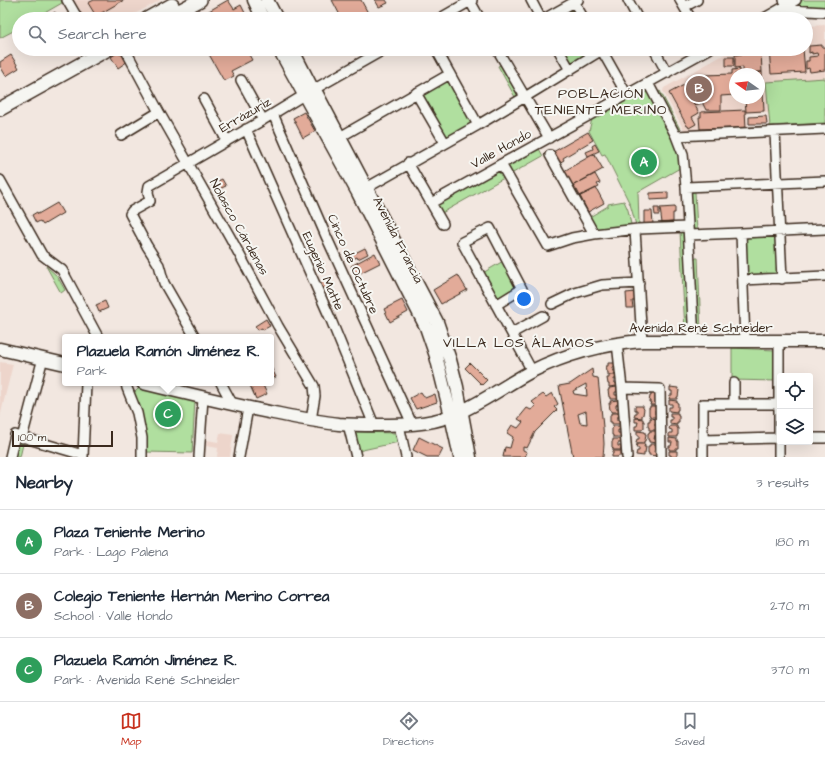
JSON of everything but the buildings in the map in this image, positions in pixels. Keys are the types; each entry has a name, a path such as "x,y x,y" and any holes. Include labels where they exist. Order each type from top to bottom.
{"highway":[{"path":"160,12 181,0"},
{"path":"177,12 200,0"},
{"path":"0,101 81,56"},
{"path":"0,109 95,56"}],"main road":[{"path":"254,0 260,12"},
{"path":"267,0 273,12"},
{"name":"Avenida Francia","path":"284,56 308,92 335,138 362,190 437,322 450,360 457,413 460,457"},
{"name":"Avenida Francia","path":"295,56 308,92"},
{"name":"Avenida Francia","path":"335,138 344,156 351,159 362,190"},
{"name":"Avenida René Schneider","path":"155,386 234,405 311,420 339,424 399,425 436,420 457,413 532,371 572,354 617,343 642,341 825,341"},
{"path":"0,349 62,363"},
{"name":"Avenida Francia","path":"457,413 470,457"}],"street":[{"path":"67,0 74,12"},
{"path":"531,0 538,12"},
{"path":"628,0 634,12"},
{"path":"682,4 697,0"},
{"path":"773,12 786,3 796,0"},
{"path":"451,12 471,1 476,12"},
{"path":"555,12 576,1 581,12"},
{"path":"786,3 790,10 825,12"},
{"name":"Nolasco Cárdenas","path":"129,56 278,326 314,386 315,396 311,420"},
{"name":"Errázuriz","path":"193,334 164,283 160,265 147,246 130,214 132,211 150,201 148,192 149,186 188,162 263,120 308,92 372,56"},
{"path":"440,56 478,125"},
{"path":"501,56 549,138"},
{"path":"562,56 570,70"},
{"path":"362,190 478,125 592,56"},
{"path":"604,56 626,95"},
{"path":"658,56 667,73"},
{"name":"Valle Hondo","path":"431,203 696,56"},
{"path":"335,138 450,74"},
{"path":"241,80 263,120"},
{"path":"648,83 676,136 683,154 694,341"},
{"path":"416,93 445,143"},
{"path":"204,99 227,141"},
{"path":"121,135 159,112"},
{"name":"Cinco de Octubre","path":"273,114 326,236 412,424"},
{"name":"Eugenio Matte","path":"246,129 328,313 374,425"},
{"path":"676,136 825,129"},
{"path":"775,132 782,279"},
{"path":"550,155 594,234"},
{"path":"408,163 443,224"},
{"path":"501,164 548,246 572,238 635,230 741,233 825,228"},
{"path":"0,180 42,255 62,270 96,334"},
{"path":"686,188 825,181"},
{"path":"496,305 522,289 490,228 462,242 496,305 512,333 532,371"},
{"path":"635,230 642,341"},
{"path":"741,233 745,341"},
{"path":"743,280 825,276"},
{"path":"552,304 575,293 602,285 639,283"},
{"path":"512,333 543,316"},
{"path":"779,341 779,373"},
{"path":"617,343 627,457"},
{"path":"10,457 19,436 43,358"},
{"path":"734,383 734,404"},
{"path":"19,436 83,456 86,386"},
{"path":"127,386 137,413 142,438 142,457"},
{"path":"223,386 234,405"},
{"path":"622,388 660,389 661,457"},
{"path":"199,457 203,398"},
{"path":"703,457 703,404 777,404"},
{"path":"239,457 248,408"},
{"path":"348,424 356,457"},
{"path":"399,425 406,457"},
{"path":"703,440 777,438"},
{"path":"813,438 825,438"},
{"path":"779,445 779,457"}],"shaded area":[{"path":"74,0 161,0 138,12 81,12"},
{"path":"825,25 825,125 769,128 768,112 747,113 748,129 685,132 663,91 664,88 721,56 813,56 813,26"},
{"path":"0,362 13,364 0,417"},
{"path":"220,433 233,435 230,457 217,457 218,448 206,446 207,440 218,442"}],"green space":[{"path":"0,0 61,0 62,3 46,12 12,12 12,32 0,38"},
{"path":"801,0 825,0 825,9 794,9 793,5"},
{"path":"574,4 578,12 561,12"},
{"path":"565,56 587,56 572,65"},
{"path":"501,65 519,95 515,97 498,66"},
{"path":"449,76 475,124 446,140 419,92"},
{"path":"825,78 825,123 770,126 766,82"},
{"path":"643,89 648,90 669,129 679,152 680,168 638,192 639,223 636,225 630,204 605,154 602,155 589,131 592,119"},
{"path":"660,91 681,131 678,133 657,93"},
{"path":"538,147 543,156 440,214 435,204"},
{"path":"691,192 695,192 697,231 693,231"},
{"path":"624,201 628,210 632,229 595,231 588,218 608,206 608,204"},
{"path":"680,231 684,231 690,331 685,332"},
{"path":"776,235 779,277 745,279 744,238"},
{"path":"693,258 698,258 701,331 696,332"},
{"path":"505,260 519,288 497,302 481,274"},
{"path":"46,266 57,276 65,290 61,293"},
{"path":"732,348 775,350 776,381 732,380"},
{"path":"140,387 195,400 192,453 146,452 145,429 141,408 133,394"},
{"path":"354,432 397,433 399,442 358,451"},
{"path":"16,438 24,440 20,457 11,457"}],"place":[{"name":"Colegio Teniente Hernán Merino Correa","path":"699,89"},
{"name":"Plaza Teniente Merino","path":"644,162"},
{"name":"Plazuela Ramón Jiménez R.","path":"168,414"}],"district":[{"name":"POBLACIÓN TENIENTE MERINO","path":"601,102"},
{"name":"VILLA LOS ÁLAMOS","path":"519,343"}]}
